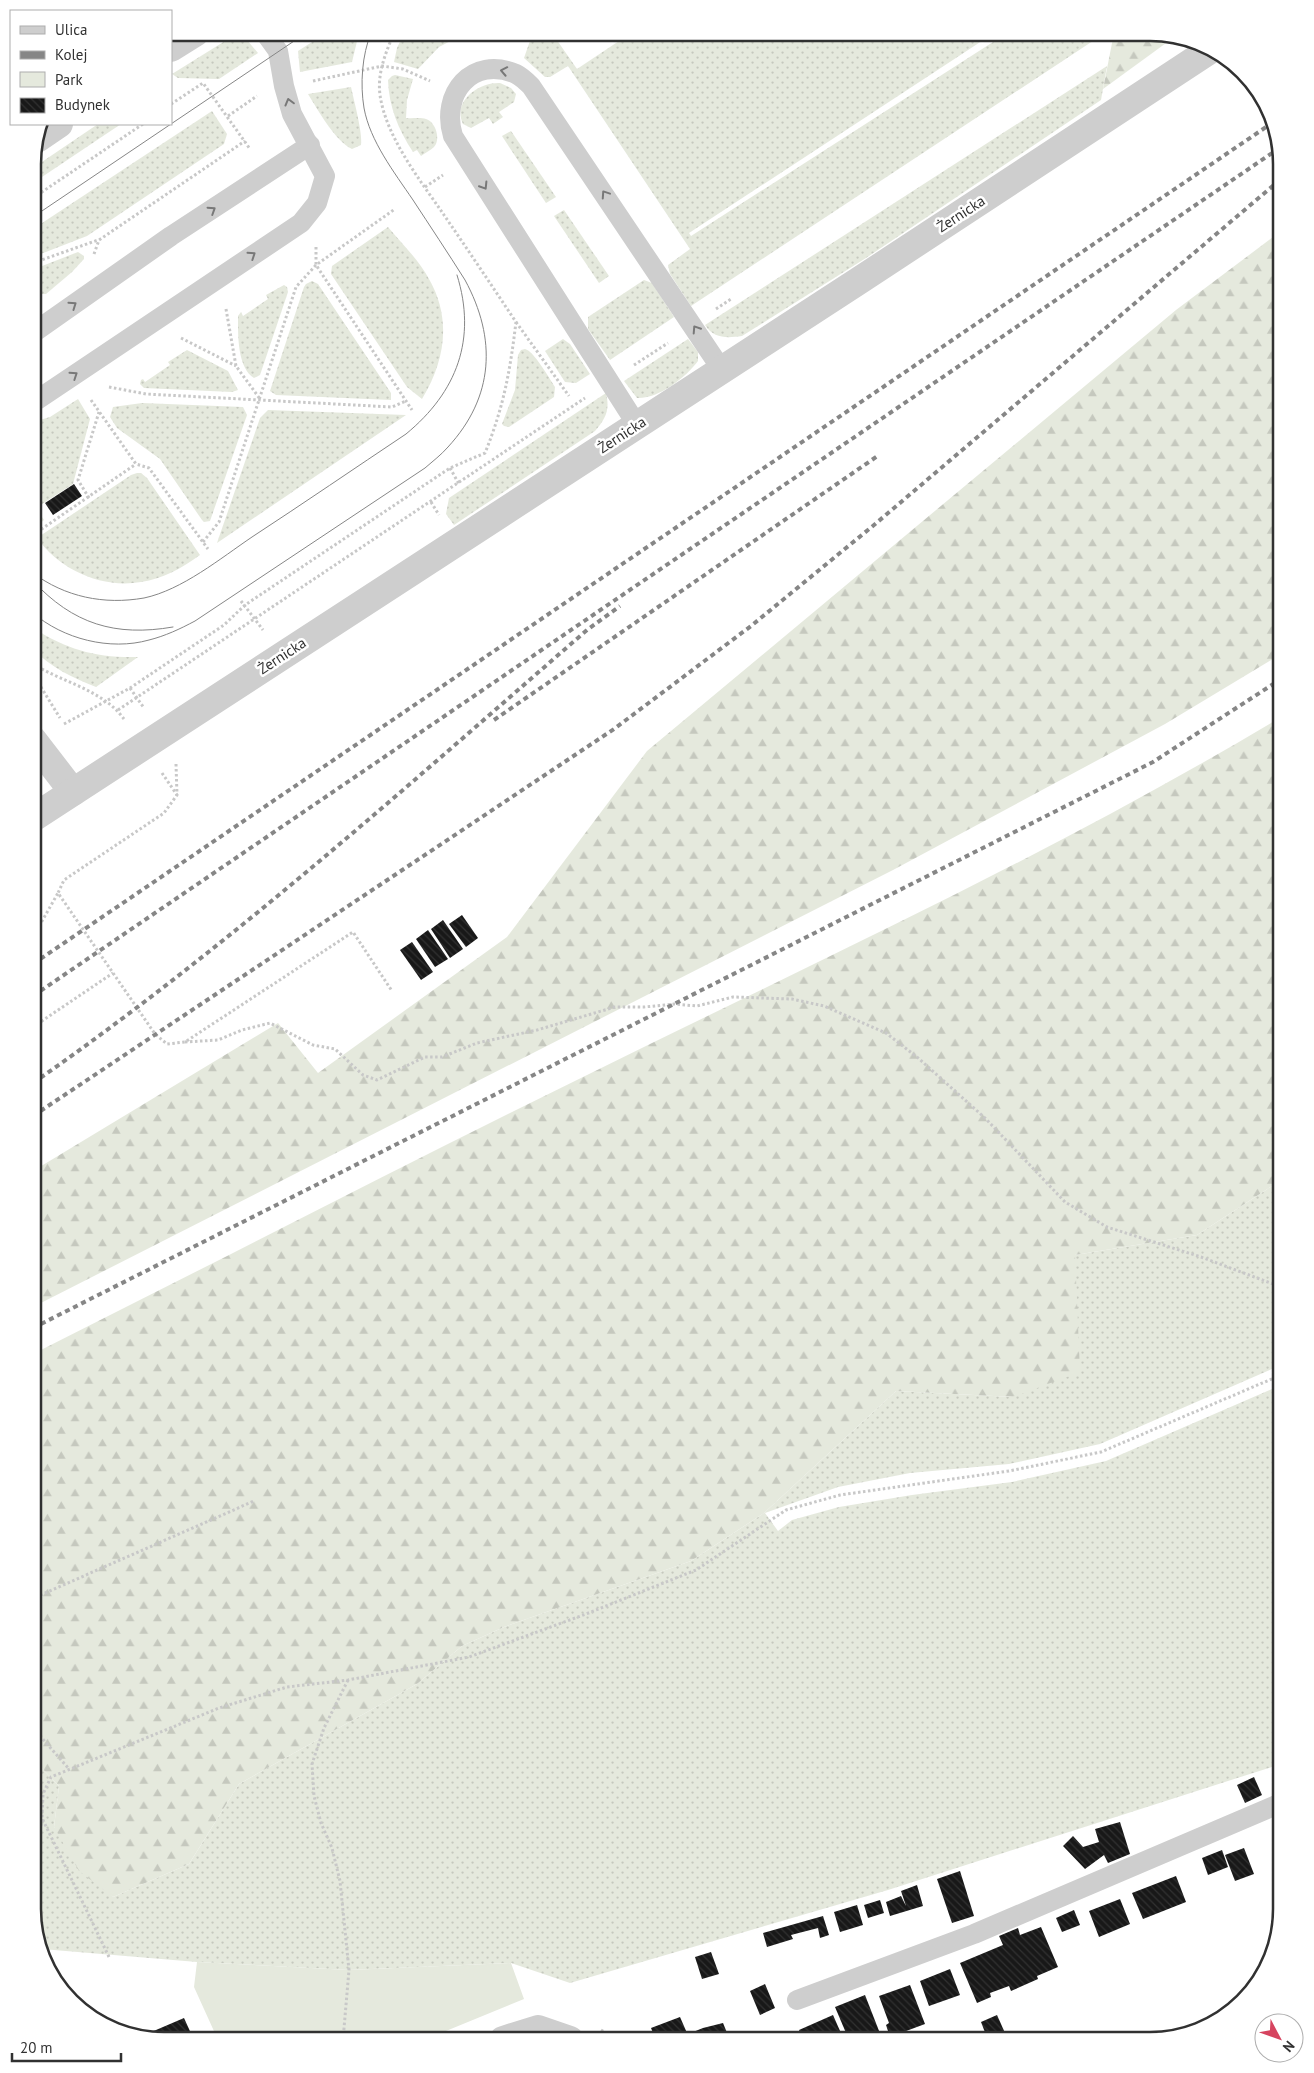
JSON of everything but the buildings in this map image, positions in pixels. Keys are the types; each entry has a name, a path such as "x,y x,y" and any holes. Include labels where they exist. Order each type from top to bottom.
{"street":[{"name":"Żernicka","path":"42,812 1204,54"},
{"path":"45,134 58,125"},
{"path":"42,751 73,792"},
{"path":"530,2031 538,2029 545,2031"}],"lane":[{"path":"42,397 301,223 317,203 325,176 292,114 284,86 278,51 272,42"},
{"path":"637,425 452,136 449,123 454,93 470,76 486,70 503,70 518,75 532,86 722,370"},
{"path":"42,327 171,236 310,145"},
{"path":"796,2000 974,1934 1273,1807"}],"path":[{"path":"391,42 382,66 380,94 386,119 403,153 516,322 570,396"},
{"path":"306,82 382,66 404,70 454,93"},
{"path":"42,260 99,240 245,141 203,83 172,103"},
{"path":"228,116 260,94"},
{"path":"42,192 142,125"},
{"path":"203,542 219,522 261,399 296,287 316,265 395,209"},
{"path":"301,223 316,246 316,265 412,410"},
{"path":"93,258 99,240"},
{"path":"42,668 104,700 118,710 460,484 731,299"},
{"path":"226,307 236,366"},
{"path":"42,688 64,725 104,700 130,688 224,625 245,605 450,468 485,453 499,418 508,384 516,322"},
{"path":"181,338 236,366 261,399"},
{"path":"74,374 136,464 149,468 208,549"},
{"path":"109,387 146,394 392,407 406,401"},
{"path":"89,498 78,480 99,412"},
{"path":"42,529 136,464"},
{"path":"450,468 460,484"},
{"path":"431,502 443,522"},
{"path":"241,601 256,619"},
{"path":"130,688 146,710"},
{"path":"42,923 64,880 164,813 177,795 176,755"},
{"path":"158,768 177,795"},
{"path":"58,893 155,1034 167,1044 218,1040 242,1030 270,1023 313,1045 335,1049 363,1076 377,1080 425,1057 442,1057 477,1043 537,1030 615,1007 674,1004 697,1006 733,997 792,999 824,1006 886,1033 917,1057 985,1118 1064,1202 1107,1227 1201,1257 1273,1284"},
{"path":"186,1042 353,932 392,991"},
{"path":"42,1022 113,973"},
{"path":"41,1824 43,1794 51,1777 219,1708 287,1688 348,1680 469,1657 593,1612 696,1570 786,1510 840,1495 1009,1471 1101,1452 1273,1379"},
{"path":"41,1595 254,1501"},
{"path":"344,2031 349,1970 341,1891 332,1848 321,1823 314,1796 312,1764 324,1728 348,1680"},
{"path":"41,1737 69,1769"},
{"path":"42,1818 109,1957"}],"green space":[{"path":"223,42 249,42 258,53 219,79 178,78 172,74"},
{"path":"312,42 357,42 352,62 300,72 298,51"},
{"path":"400,42 449,42 439,47 418,69 394,62"},
{"path":"530,42 558,42 577,69 618,42 980,42 689,233 691,236 993,42 1091,42 691,306 670,274 668,265 690,249 568,66 550,77 545,77 524,58"},
{"path":"1112,42 1166,43 1103,89"},
{"path":"1107,66 1101,100 866,258 742,336 726,337 717,335 712,333 705,325"},
{"path":"395,75 413,79 407,100 406,118 426,119 435,127 436,144 421,156 417,150 413,152 395,118 388,80"},
{"path":"500,83 511,88 516,94 514,102 499,112 503,117 493,124 489,118 471,128 463,124 461,108 470,94 484,86"},
{"path":"351,87 360,126 361,140 361,145 352,149 333,132 308,94"},
{"path":"212,111 227,134 224,144 87,236 42,254 42,223"},
{"path":"97,125 120,125 42,177 42,162"},
{"path":"511,131 556,197 546,203 502,136"},
{"path":"564,210 609,276 599,283 554,216"},
{"path":"388,227 425,272 441,309 443,340 440,355 430,385 422,399 407,387 331,274 332,266"},
{"path":"1273,237 1273,659 1165,724 893,870 41,1303 41,1166 278,1023 318,1073 507,937 647,751 1176,310"},
{"path":"78,252 84,256 84,259 72,272 46,294 42,294 42,266"},
{"path":"644,280 652,283 674,317 610,360 588,329 588,317"},
{"path":"312,281 318,284 391,393 391,400 276,395 270,391 304,287"},
{"path":"284,285 287,287 288,292 260,375 254,378 248,373 241,358 238,316 241,312 243,316 268,299 266,295"},
{"path":"563,339 570,344 590,374 576,383 565,382 545,351"},
{"path":"688,339 698,352 698,361 693,367 663,391 654,395 637,398 624,381"},
{"path":"525,349 537,360 555,387 554,397 509,427 504,426 502,424 515,390 518,355 521,350"},
{"path":"187,350 228,371 238,390 232,392 144,388 140,384 141,380 143,379 145,382 170,365 168,362"},
{"path":"606,393 608,404 606,414 595,431 454,525 446,514 449,498"},
{"path":"78,399 90,419 73,484 42,504 42,419 50,417"},
{"path":"142,403 243,407 247,415 210,521 204,522 202,520 160,459 117,428 110,417 113,407"},
{"path":"268,410 406,415 217,543 260,418"},
{"path":"141,473 147,478 200,555 165,576 141,582 112,583 83,575 57,559 46,549 42,544 42,535 131,475"},
{"path":"42,633 58,642 83,651 109,656 138,657 96,687 62,671 42,656"},
{"path":"1273,722 1273,1185 1197,1235 1075,1255 1080,1372 1013,1397 896,1391 764,1513 691,1561 504,1627 462,1646 417,1684 239,1784 189,1864 113,1897 79,1871 54,1827 59,1786 41,1767 41,1350 495,1121 890,927 1048,847 1204,762"},
{"path":"1273,1185 1273,1368 1100,1444 1009,1464 910,1473 838,1487 765,1513 778,1531 792,1520 839,1507 1012,1482 1106,1461 1273,1388 1273,1767 888,1890 570,1983 511,1963 349,1970 197,1962 49,1950 42,1925 41,1909 41,1767 59,1786 54,1827 113,1897 189,1864 239,1784 417,1684 462,1646 504,1627 691,1561 764,1513 896,1391 1013,1397 1075,1255 1197,1235"},
{"path":"197,1962 349,1970 511,1963 524,1999 445,2031 214,2031 194,1987"}],"tram line":[{"path":"172,123 293,42"},
{"path":"42,620 58,630 73,636 103,643 119,644 155,638 195,621 425,468 445,450 463,428 475,408 482,388 486,367 486,346 482,324 465,280 391,167 377,144 367,120 362,80 368,42"},
{"path":"42,211 170,125"},
{"path":"42,579 72,593 100,599 129,600 158,594 187,581 201,572 406,434 424,418 438,400 450,382 458,363 465,321 463,298 457,275"},
{"path":"42,590 64,608 96,624 132,630 173,627"}],"railway":[{"path":"42,958 1266,127"},
{"path":"42,990 1272,153"},
{"path":"41,1110 614,729 751,626 874,525 1273,186"},
{"path":"494,720 879,455"},
{"path":"41,1077 106,1031 247,921 384,806 587,630 620,606"},
{"path":"41,1324 1153,762 1273,684"}]}
